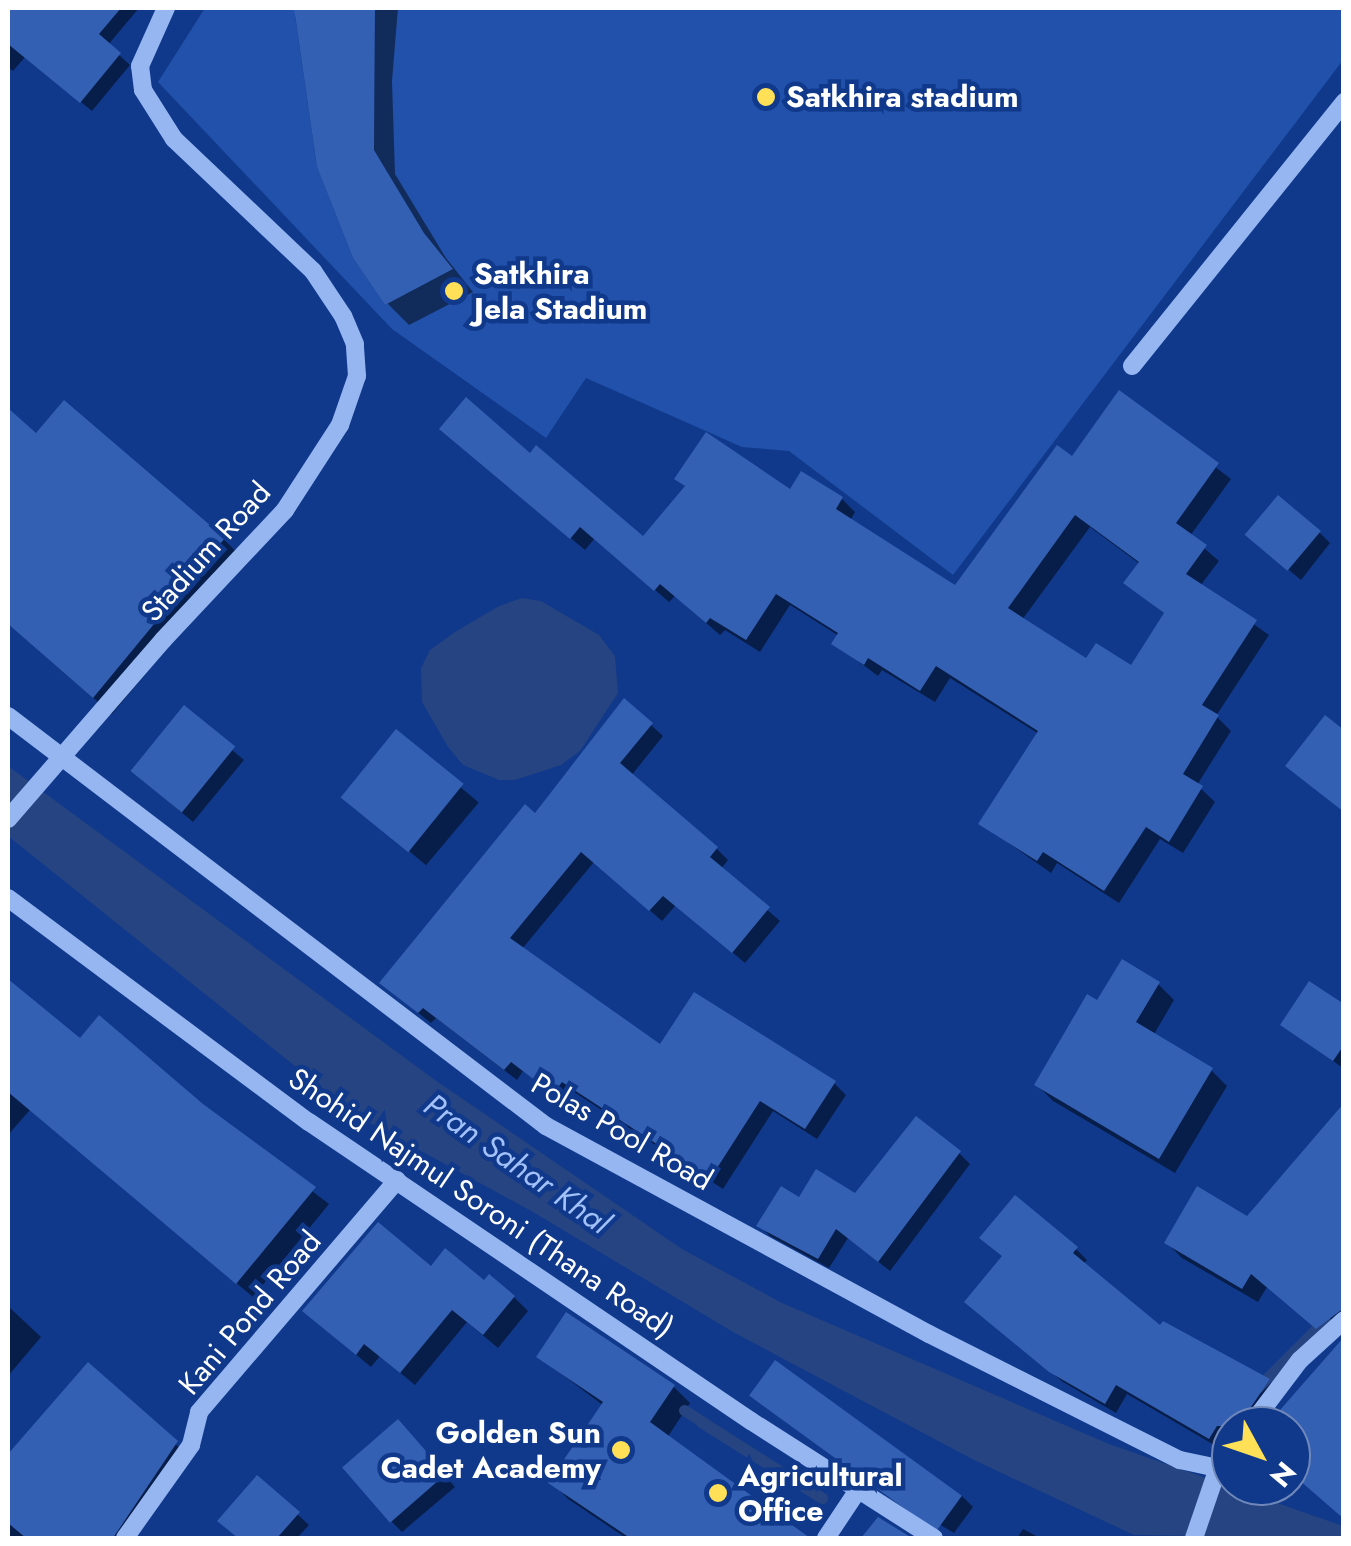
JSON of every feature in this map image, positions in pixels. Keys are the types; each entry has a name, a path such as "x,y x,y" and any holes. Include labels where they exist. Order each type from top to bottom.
{"street":[{"name":"Stadium Road","path":"8,819 163,640 285,510 340,425 358,376 354,344 344,316 313,271 174,139 143,90 140,66 166,8"},
{"path":"1132,366 1344,102"},
{"name":"Polas Pool Road","path":"8,716 546,1126 929,1334 1180,1460 1211,1467"},
{"name":"Shohid Najmul Soroni (Thana Road)","path":"8,898 309,1122 934,1538"},
{"name":"Kani Pond Road","path":"125,1538 191,1445 200,1412 398,1180"},
{"path":"1265,1406 1300,1360 1344,1320"},
{"path":"1194,1538 1211,1488"},
{"path":"826,1538 858,1490"}],"shaded area":[{"path":"205,8 298,8 295,16 317,167 353,258 385,305 453,269 424,233 374,150 375,8 1343,8 1343,60 953,575 789,451 742,447 586,378 546,438 392,329 158,82"}],"water":[{"path":"522,598 541,601 599,635 615,656 618,693 580,751 561,765 515,780 499,780 463,765 448,747 422,702 421,668 430,650 455,632 499,606"},
{"name":"Pran Sahar Khal","path":"8,766 435,1080 682,1249 782,1303 1109,1444 1211,1480 1211,1506 1286,1506 1343,1526 1343,1538 1134,1535 974,1460 733,1332 533,1212 357,1116 8,836"}],"building":[{"path":"8,8 121,8 99,34 121,53 80,103 8,44"},
{"path":"294,8 375,8 374,150 424,233 453,269 385,305 353,258 317,167"},
{"path":"1119,390 1219,463 1176,523 1207,545 1186,574 1257,620 1202,705 1219,715 1183,774 1203,786 1169,842 1146,827 1104,891 1043,852 1037,861 978,824 1038,731 936,666 920,691 868,658 864,665 831,644 838,633 776,594 746,640 710,618 706,623 660,584 654,591 580,527 570,539 439,429 466,397 530,453 536,445 643,536 685,486 674,479 706,432 790,489 801,471 843,497 836,509 955,585 1057,445 1072,456","holes":["1075,515 1139,562 1123,583 1164,613 1131,665 1096,643 1086,658 1008,608"]},
{"path":"64,400 225,538 93,698 8,624 8,408 36,433"},
{"path":"1278,495 1321,531 1287,571 1245,535"},
{"path":"624,698 653,723 620,763 718,847 710,857 770,907 732,953 663,896 649,911 581,852 510,938 660,1044 694,992 836,1081 805,1129 760,1101 710,1179 562,1082 553,1094 511,1062 504,1070 423,1008 418,1013 379,983 525,804 535,813"},
{"path":"184,705 235,747 182,813 131,771"},
{"path":"1325,715 1344,730 1344,812 1285,766"},
{"path":"396,729 464,784 408,852 341,797"},
{"path":"1122,959 1160,982 1136,1022 1213,1068 1159,1159 1034,1085 1087,994 1097,1000"},
{"path":"8,979 80,1038 99,1015 203,1104 316,1187 236,1284 8,1092"},
{"path":"1309,981 1344,1004 1344,1045 1333,1061 1280,1025"},
{"path":"1344,1103 1344,1308 1316,1329 1251,1274 1242,1289 1164,1243 1197,1186 1247,1216"},
{"path":"916,1116 961,1151 878,1262 836,1229 818,1259 756,1226 781,1186 799,1197 816,1169 855,1193"},
{"path":"1015,1195 1078,1247 1073,1253 1160,1325 1163,1321 1270,1379 1252,1406 1211,1406 1209,1439 1116,1385 1105,1404 1049,1372 964,1302 1002,1256 979,1238"},
{"path":"378,1222 431,1266 445,1248 484,1280 489,1274 515,1296 483,1335 452,1310 400,1373 364,1344 356,1355 302,1311"},
{"path":"566,1312 675,1385 650,1422 810,1538 630,1538 548,1483 603,1402 536,1357"},
{"path":"1344,1337 1344,1519 1311,1490 1311,1406 1284,1406"},
{"path":"775,1360 962,1496 936,1531 749,1396"},
{"path":"88,1362 178,1441 113,1538 26,1538 8,1523 8,1454"},
{"path":"398,1419 446,1474 390,1523 342,1468"},
{"path":"257,1475 300,1512 277,1538 238,1538 217,1521"},
{"path":"878,1517 912,1538 861,1538"}],"waterway":[{"path":"1257,1388 1325,1320"},
{"path":"684,1410 822,1498 701,1422"}],"place":[{"name":"Satkhira stadium","path":"766,97"},
{"name":"Satkhira Jela Stadium","path":"454,291"},
{"name":"Golden Sun Cadet Academy","path":"621,1450"},
{"name":"Agricultural Office","path":"718,1493"}]}
